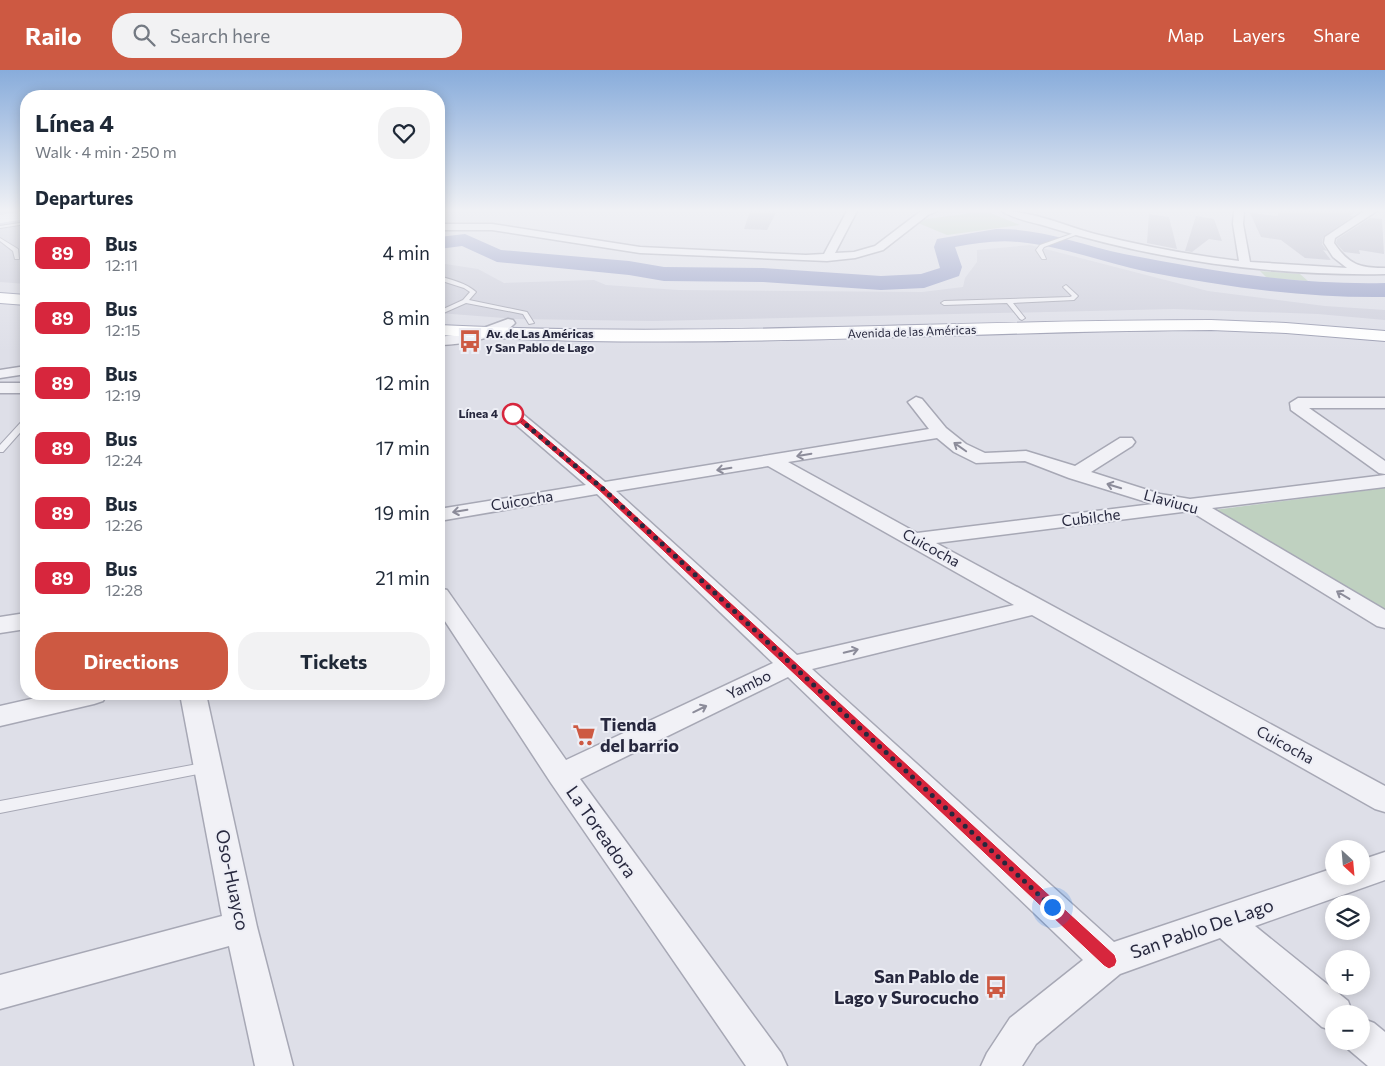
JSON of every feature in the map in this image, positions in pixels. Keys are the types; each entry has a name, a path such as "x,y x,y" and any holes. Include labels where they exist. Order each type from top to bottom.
{"main road":[{"path":"0,288 20,290"},
{"path":"0,298 20,300"},
{"name":"Avenida de las Américas","path":"445,318 531,323 662,326 1181,315 1279,317 1385,325"},
{"name":"Avenida de las Américas","path":"445,330 664,337 1187,324 1283,327 1385,336"}],"street":[{"path":"815,257 831,257"},
{"path":"1194,257 1245,265 1360,272 1385,271"},
{"path":"1244,257 1245,265"},
{"path":"1340,257 1360,272"},
{"path":"445,340 488,333 508,322"},
{"path":"0,374 20,371"},
{"path":"0,388 20,388"},
{"name":"Llaviucu","path":"916,402 940,432 960,448 982,459 1026,456 1075,474 1156,499 1195,506 1385,620"},
{"path":"1385,403 1298,403 1297,407 1385,469"},
{"path":"513,414 602,488 1109,961"},
{"path":"772,461 940,432"},
{"path":"1075,474 1126,442"},
{"name":"Cuicocha","path":"445,514 772,461 1385,800"},
{"name":"Cubilche","path":"915,539 1195,506 1385,481"},
{"name":"La Toreadora","path":"445,604 561,775 768,1066"},
{"name":"Yambo","path":"561,775 792,665 1036,607"},
{"path":"0,625 20,622"},
{"path":"0,716 68,700"},
{"name":"Oso-Huayco","path":"194,700 241,927 274,1066"},
{"path":"1370,871 1385,866"},
{"name":"San Pablo De Lago","path":"1000,1066 1023,1031 1109,961 1328,885"},
{"path":"1224,921 1325,1006"},
{"path":"0,992 241,927"},
{"path":"1370,1044 1385,1056"}],"lane":[{"path":"445,280 471,289 473,292 465,301 445,310"},
{"path":"944,302 1009,302 1072,299 1075,296 1066,287"},
{"path":"465,301 525,313 531,323"},
{"path":"1009,302 1022,318"},
{"path":"0,450 20,428"},
{"path":"0,807 208,767"}],"shaded area":[{"path":"0,257 20,257 20,284 0,282"},
{"path":"977,257 1078,257 1208,291 1325,306 1385,310 1385,320 1318,314 1174,309 653,321 516,319 445,313 445,264 478,269 504,283 594,280 606,285 678,290 922,292 963,287 965,278 977,262"}],"green space":[{"path":"1260,271 1300,274 1308,281 1267,278"},
{"path":"1385,488 1385,616 1214,510"}],"building":[{"path":"1329,257 1331,260 1305,258"}],"waterway":[{"path":"513,257 629,268 664,274 763,275 881,283 924,281 951,271 948,257"},
{"path":"1109,257 1220,278 1286,287 1352,291 1385,290"}],"bus line":[{"name":"89","path":"513,414 602,488 1109,961"}],"place":[{"name":"Av. de Las Américas y San Pablo de Lago","path":"470,341"},
{"name":"Línea 4","path":"513,414"},
{"name":"Tienda del barrio","path":"584,735"},
{"name":"San Pablo de Lago y Surocucho","path":"996,987"}],"route":[{"path":"513,414 602,488 1052,907"}]}
